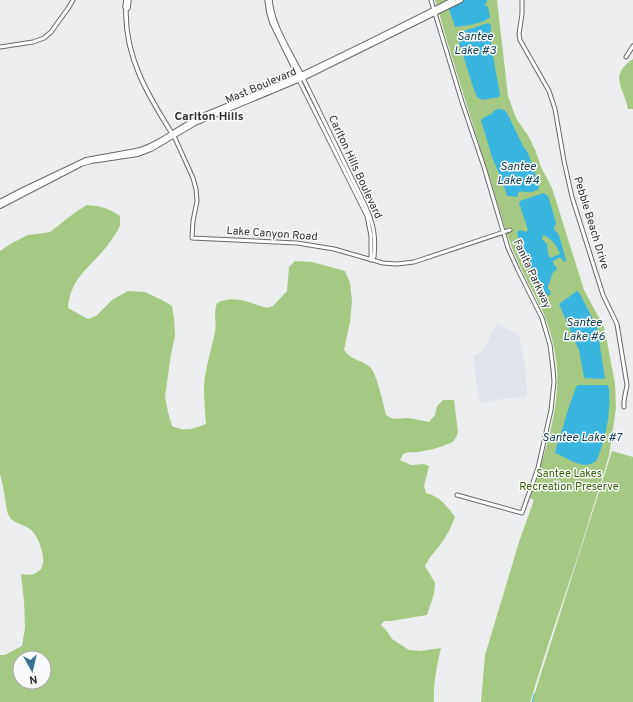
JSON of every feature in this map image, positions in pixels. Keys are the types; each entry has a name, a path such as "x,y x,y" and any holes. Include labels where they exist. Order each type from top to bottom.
{"main road":[{"path":"126,0 126,31 134,64 146,90 173,134"},
{"path":"126,10 128,8 129,0"},
{"name":"Carlton Hills Boulevard","path":"267,0 272,23 300,77"},
{"name":"Carlton Hills Boulevard","path":"270,0 275,23 300,77"},
{"name":"Mast Boulevard","path":"0,202 84,160 143,149 152,145 195,123 300,77 434,12 453,0"},
{"name":"Mast Boulevard","path":"440,8 461,0"},
{"name":"Mast Boulevard","path":"0,206 81,164 91,161 138,154 153,148 173,134"}],"street":[{"path":"0,47 41,40 51,32 69,8 73,0"},
{"name":"Fanita Parkway","path":"430,0 514,262 542,318 550,345 554,369 553,395 549,419 538,468 522,513 457,495"},
{"name":"Pebble Beach Drive","path":"522,0 522,14 519,34 520,40 549,91 553,102 572,197 603,295 617,324 627,385 623,404 624,408"},
{"path":"626,57 633,46"},
{"name":"Carlton Hills Boulevard","path":"300,77 367,216 371,236 371,260"},
{"name":"Lake Canyon Road","path":"173,134 193,178 196,189 197,201 193,221 192,238 298,243 334,249 390,264 409,263 424,259 510,230"}],"shaded area":[{"path":"497,323 519,336 526,371 527,396 480,403 473,356 483,350"}],"green space":[{"name":"Santee Lakes Recreation Preserve","path":"435,0 497,0 508,96 516,118 529,137 541,167 552,188 584,290 604,327 615,384 616,408 609,456 530,702 481,702 485,655 520,539 534,500 530,498 550,435 556,401 557,385 555,354 552,338 544,314 518,261 506,231"},
{"path":"633,59 633,109 628,109 621,88 619,76 625,65"},
{"path":"87,205 104,208 120,216 120,225 116,234 106,248 85,270 73,287 68,308 88,319 96,316 112,300 128,291 145,292 172,306 175,336 165,397 172,426 181,429 189,429 206,424 204,386 215,331 215,311 217,303 223,300 236,299 267,308 273,306 287,291 289,267 295,261 312,262 345,271 350,283 352,301 350,322 344,350 347,354 366,364 372,370 380,389 386,415 393,419 408,418 429,422 435,415 437,406 443,400 454,400 458,432 454,441 431,450 403,454 400,460 411,465 424,464 429,466 424,486 426,493 442,502 455,517 445,538 425,566 435,583 434,594 427,615 384,621 381,625 392,639 409,650 420,651 441,648 434,689 434,702 0,702 0,655 5,655 12,651 12,690 52,690 52,650 14,650 22,646 25,628 21,574 30,575 37,573 42,567 43,556 37,537 33,532 12,519 8,514 0,474 0,251 28,235 50,232"},
{"path":"612,451 633,457 633,702 532,702"}],"water":[{"path":"446,0 487,0 484,5 488,7 490,17 478,23 455,27"},
{"name":"Santee Lake #3","path":"488,23 491,25 491,47 489,49 493,56 500,94 499,97 482,100 477,97 473,87 458,35 461,32"},
{"name":"Santee Lake #4","path":"497,109 503,110 507,113 528,153 539,186 538,190 519,192 517,197 507,196 492,157 481,120"},
{"path":"544,193 548,196 555,219 556,223 554,229 559,235 566,260 564,262 560,257 553,261 557,270 552,274 548,285 551,294 548,296 537,282 518,237 517,232 521,230 526,232 528,230 519,203 520,201","holes":["543,235 553,242 560,254 550,258 547,244 542,239"]},
{"name":"Santee Lake #6","path":"577,291 579,292 597,327 605,378 602,379 584,377 579,350 559,304"},
{"name":"Santee Lake #7","path":"578,385 607,385 609,388 608,416 603,443 597,460 587,465 576,463 555,453 566,416"}],"waterway":[{"path":"532,702 534,694"}],"district":[{"name":"Carlton Hills","path":"209,117"}]}
